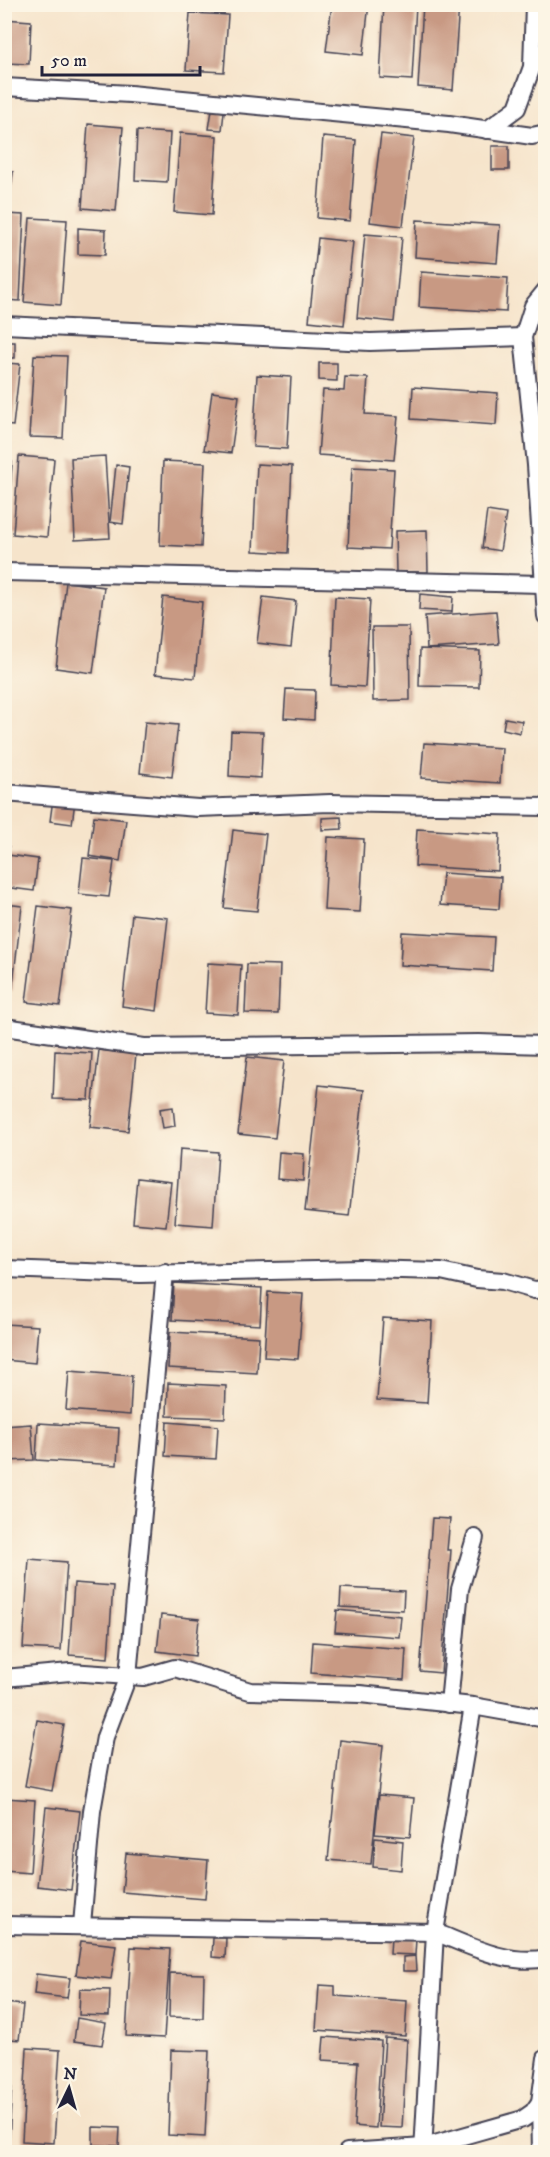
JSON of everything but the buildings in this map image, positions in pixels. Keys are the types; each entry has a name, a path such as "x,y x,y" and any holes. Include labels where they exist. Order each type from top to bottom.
{"street":[{"path":"487,130 517,108 532,67 534,4"},
{"path":"4,87 142,95 437,122 532,136 546,133"},
{"path":"546,290 533,306 522,338 536,465 542,584 546,616"},
{"path":"4,325 370,342 522,338"},
{"path":"4,572 542,584"},
{"path":"4,793 198,808 330,803 546,807"},
{"path":"4,1027 144,1047 444,1043 546,1045"},
{"path":"4,1269 165,1272 441,1271 477,1279 503,1281 534,1290 546,1289"},
{"path":"82,1925 92,1810 105,1737 128,1676 165,1272"},
{"path":"449,1704 460,1589 475,1538"},
{"path":"4,1678 70,1672 143,1677 175,1668 250,1691 360,1694 473,1706 546,1719"},
{"path":"423,2150 435,1932 473,1706"},
{"path":"4,1925 435,1932 487,1953 527,1962 546,1958"},
{"path":"541,2152 540,2102 546,2058"},
{"path":"347,2152 423,2150 523,2119 533,2112 540,2102"}]}
